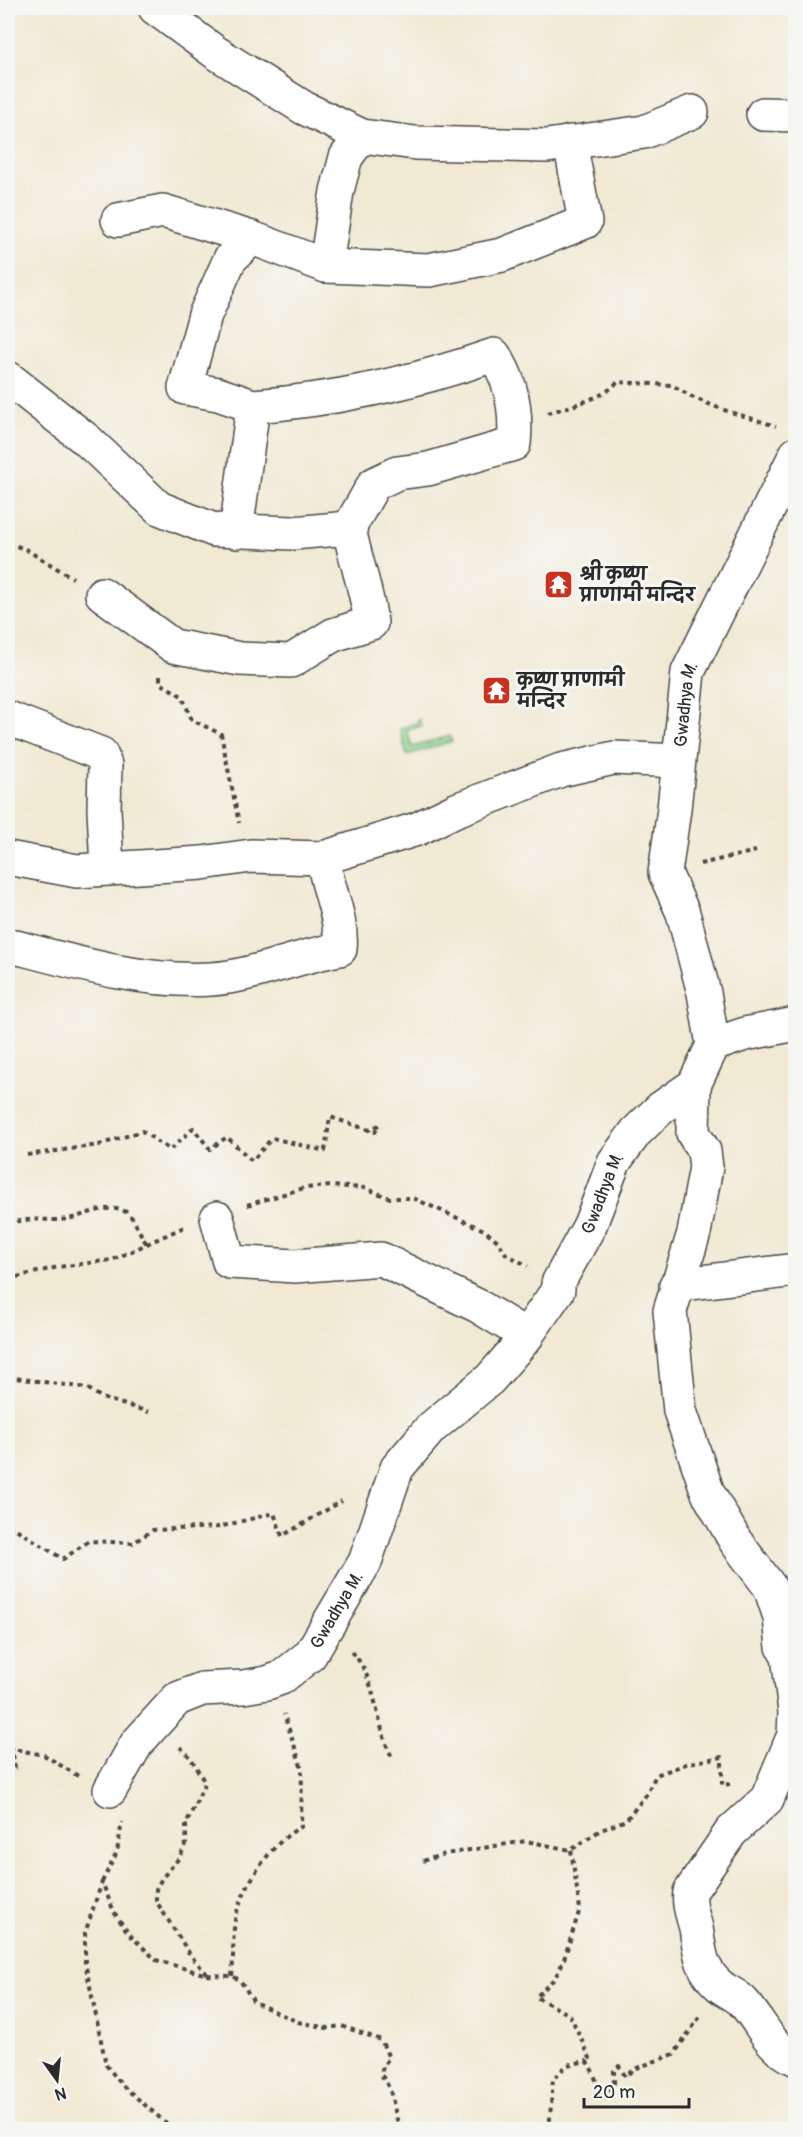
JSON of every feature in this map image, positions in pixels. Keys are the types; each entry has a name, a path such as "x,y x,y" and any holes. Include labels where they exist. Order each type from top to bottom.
{"street":[{"path":"155,8 215,52 303,108 362,136 415,143 547,146 644,132 692,112"},
{"path":"763,114 795,115"},
{"path":"326,266 340,180 346,158 362,136"},
{"path":"118,220 163,211 252,238 326,266 429,270 502,255 585,222 570,142"},
{"path":"102,594 112,598 173,645 240,659 291,661 333,635 371,623 368,598 353,551 349,528 374,484 397,473 428,469 514,444 516,423 514,401 495,355 438,375 309,402 253,406 218,394 185,388 209,306 230,259 252,238"},
{"path":"8,378 88,441 159,508 214,530 293,533 349,528"},
{"path":"236,532 253,406"},
{"name":"Gwadhya M.","path":"664,873 674,808 688,672 788,441"},
{"path":"8,718 101,754 105,765 104,810 107,867"},
{"path":"8,858 77,871 107,867 202,863 251,856 323,858 417,829 456,810 561,770 614,758 678,761"},
{"path":"8,945 140,975 211,979 274,968 323,951 340,949 342,933 325,878 323,858"},
{"path":"664,873 683,913 704,993 713,1045 745,1034 795,1024"},
{"name":"Gwadhya M.","path":"110,1790 137,1743 177,1699 202,1689 243,1687 281,1678 310,1655 365,1562 397,1468 431,1428 490,1379 527,1336 558,1290 558,1283 591,1225 614,1162 636,1132 661,1108 694,1085 713,1045"},
{"path":"694,1085 693,1133 704,1151 706,1167 694,1233 676,1285 670,1311 680,1411 708,1493 736,1542 770,1587 780,1617 783,1647 788,1655 795,1712 795,1735 767,1799 731,1832 690,1892 689,1903 699,1957 708,1974 720,1987 742,2001 772,2042 795,2059"},
{"path":"217,1218 229,1262 295,1266 381,1259 478,1306 527,1336"},
{"path":"676,1285 795,1269"}],"path":[{"path":"516,423 589,399 614,387 617,382 672,385 788,441"},
{"path":"8,543 25,549 102,594"},
{"path":"173,645 160,670 160,683 182,696 192,720 221,734 239,824 251,856"},
{"path":"664,873 756,851"},
{"path":"27,1155 99,1145 142,1131 170,1150 193,1128 210,1149 227,1137 252,1161 272,1138 325,1151 330,1117 369,1130"},
{"path":"8,1224 43,1218 66,1219 97,1210 114,1208 129,1215 140,1237 148,1245"},
{"path":"8,1377 87,1388 102,1398 149,1412"},
{"path":"8,1528 16,1529 63,1559 88,1541 133,1543 153,1530 219,1527 274,1513 282,1536 342,1501"},
{"path":"328,1627 358,1658 381,1724 384,1743 392,1757"},
{"path":"232,1976 236,1916 254,1873 281,1843 301,1827 302,1769 285,1720 279,1693 281,1678"},
{"path":"177,1699 178,1721 174,1742 191,1758 205,1783 186,1824 186,1843 180,1857 159,1883 156,1901 191,1956 207,1975"},
{"path":"8,1774 15,1768 10,1748 44,1755 90,1783 110,1790"},
{"path":"423,1861 478,1847 526,1841 571,1850 598,1831 626,1820 646,1795 656,1775 689,1763 722,1756 722,1785 739,1780"},
{"path":"549,2130 553,2079 567,2065 590,2058 586,2044 570,2015 536,1997 555,1978 563,1962 580,1909 571,1850"},
{"path":"117,1852 102,1882 85,1933 85,1962 106,2065 123,2086 174,2130"},
{"path":"102,1882 114,1912 144,1951 156,1960 207,1975 232,1976 240,1980 254,2002 290,2019 327,2028 342,2026 381,2040 389,2058 382,2066 381,2075 390,2085 395,2117 401,2130"},
{"path":"586,2061 593,2070 598,2088 603,2094 610,2092 614,2083 614,2071 620,2066 625,2076 637,2068 674,2054 720,1987"},
{"path":"8,2126 12,2130"}],"green space":[{"path":"419,719 421,726 407,731 412,747 450,736 452,741 407,755 400,729 416,723"}],"place":[{"name":"श्री कृष्ण प्राणामी मन्दिर","path":"559,584"},
{"name":"कृष्ण प्राणामी मन्दिर","path":"496,690"}]}
